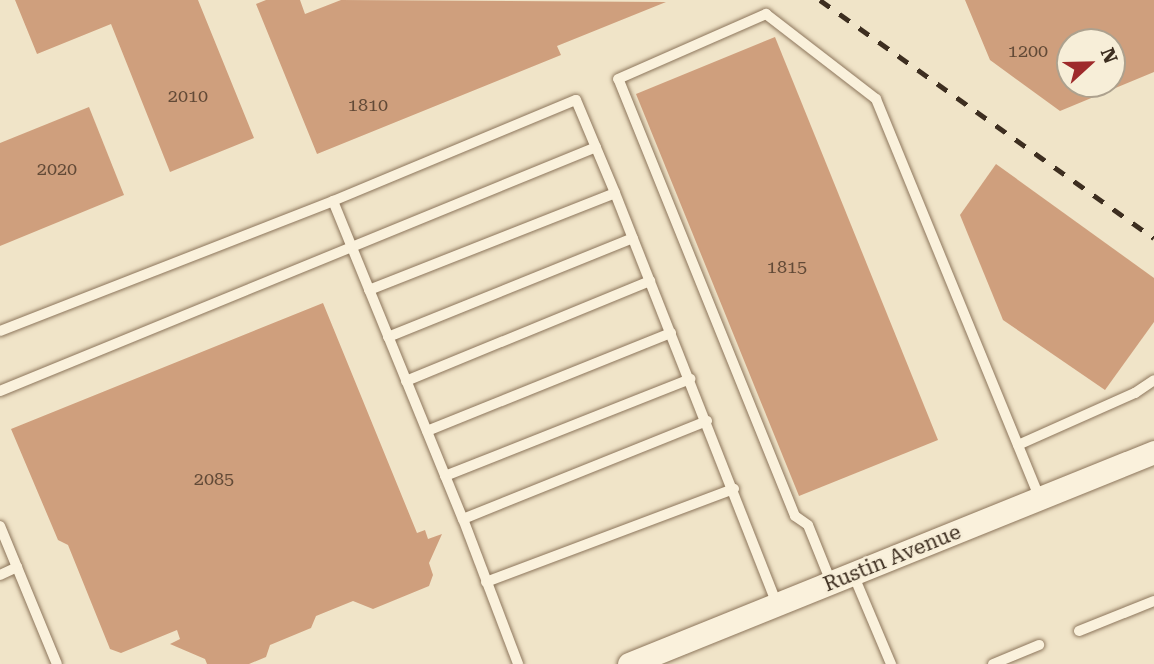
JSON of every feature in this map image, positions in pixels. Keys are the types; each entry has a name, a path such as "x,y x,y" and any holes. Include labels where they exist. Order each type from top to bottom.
{"street":[{"name":"Rustin Avenue","path":"629,664 1154,452"}],"lane":[{"path":"831,582 808,525 795,516 618,79 766,14 876,99 1040,498"},
{"path":"0,331 333,201 576,100 707,421 778,604"},
{"path":"0,391 353,249 596,147"},
{"path":"369,290 615,193"},
{"path":"333,201 463,519 517,664"},
{"path":"388,337 633,238"},
{"path":"406,381 650,281"},
{"path":"427,430 671,333"},
{"path":"445,476 690,379"},
{"path":"1018,445 1142,390 1154,380"},
{"path":"463,519 707,421"},
{"path":"486,582 734,489"},
{"path":"0,526 57,664"},
{"path":"0,575 17,568"},
{"path":"853,574 891,664"},
{"path":"1079,631 1154,601"},
{"path":"993,664 1039,645"}],"building":[{"path":"15,0 198,0 254,138 170,172 111,24 37,54"},
{"path":"266,0 300,0 305,14 341,0 666,2 557,46 561,55 317,154 256,4"},
{"path":"965,0 1154,0 1154,72 1126,84 1126,28 1056,28 1056,98 1091,98 1060,111 990,60"},
{"path":"775,37 938,440 799,496 636,94"},
{"path":"89,107 124,195 0,246 0,143"},
{"path":"996,164 1154,278 1154,322 1105,390 1003,320 960,215"},
{"path":"323,303 417,533 425,530 428,539 442,534 429,563 433,575 429,586 373,609 353,601 316,616 311,628 270,645 266,657 249,664 207,664 205,659 170,644 180,639 177,630 121,653 110,649 68,545 58,540 11,429"}],"railway":[{"path":"820,0 1154,238"}]}
